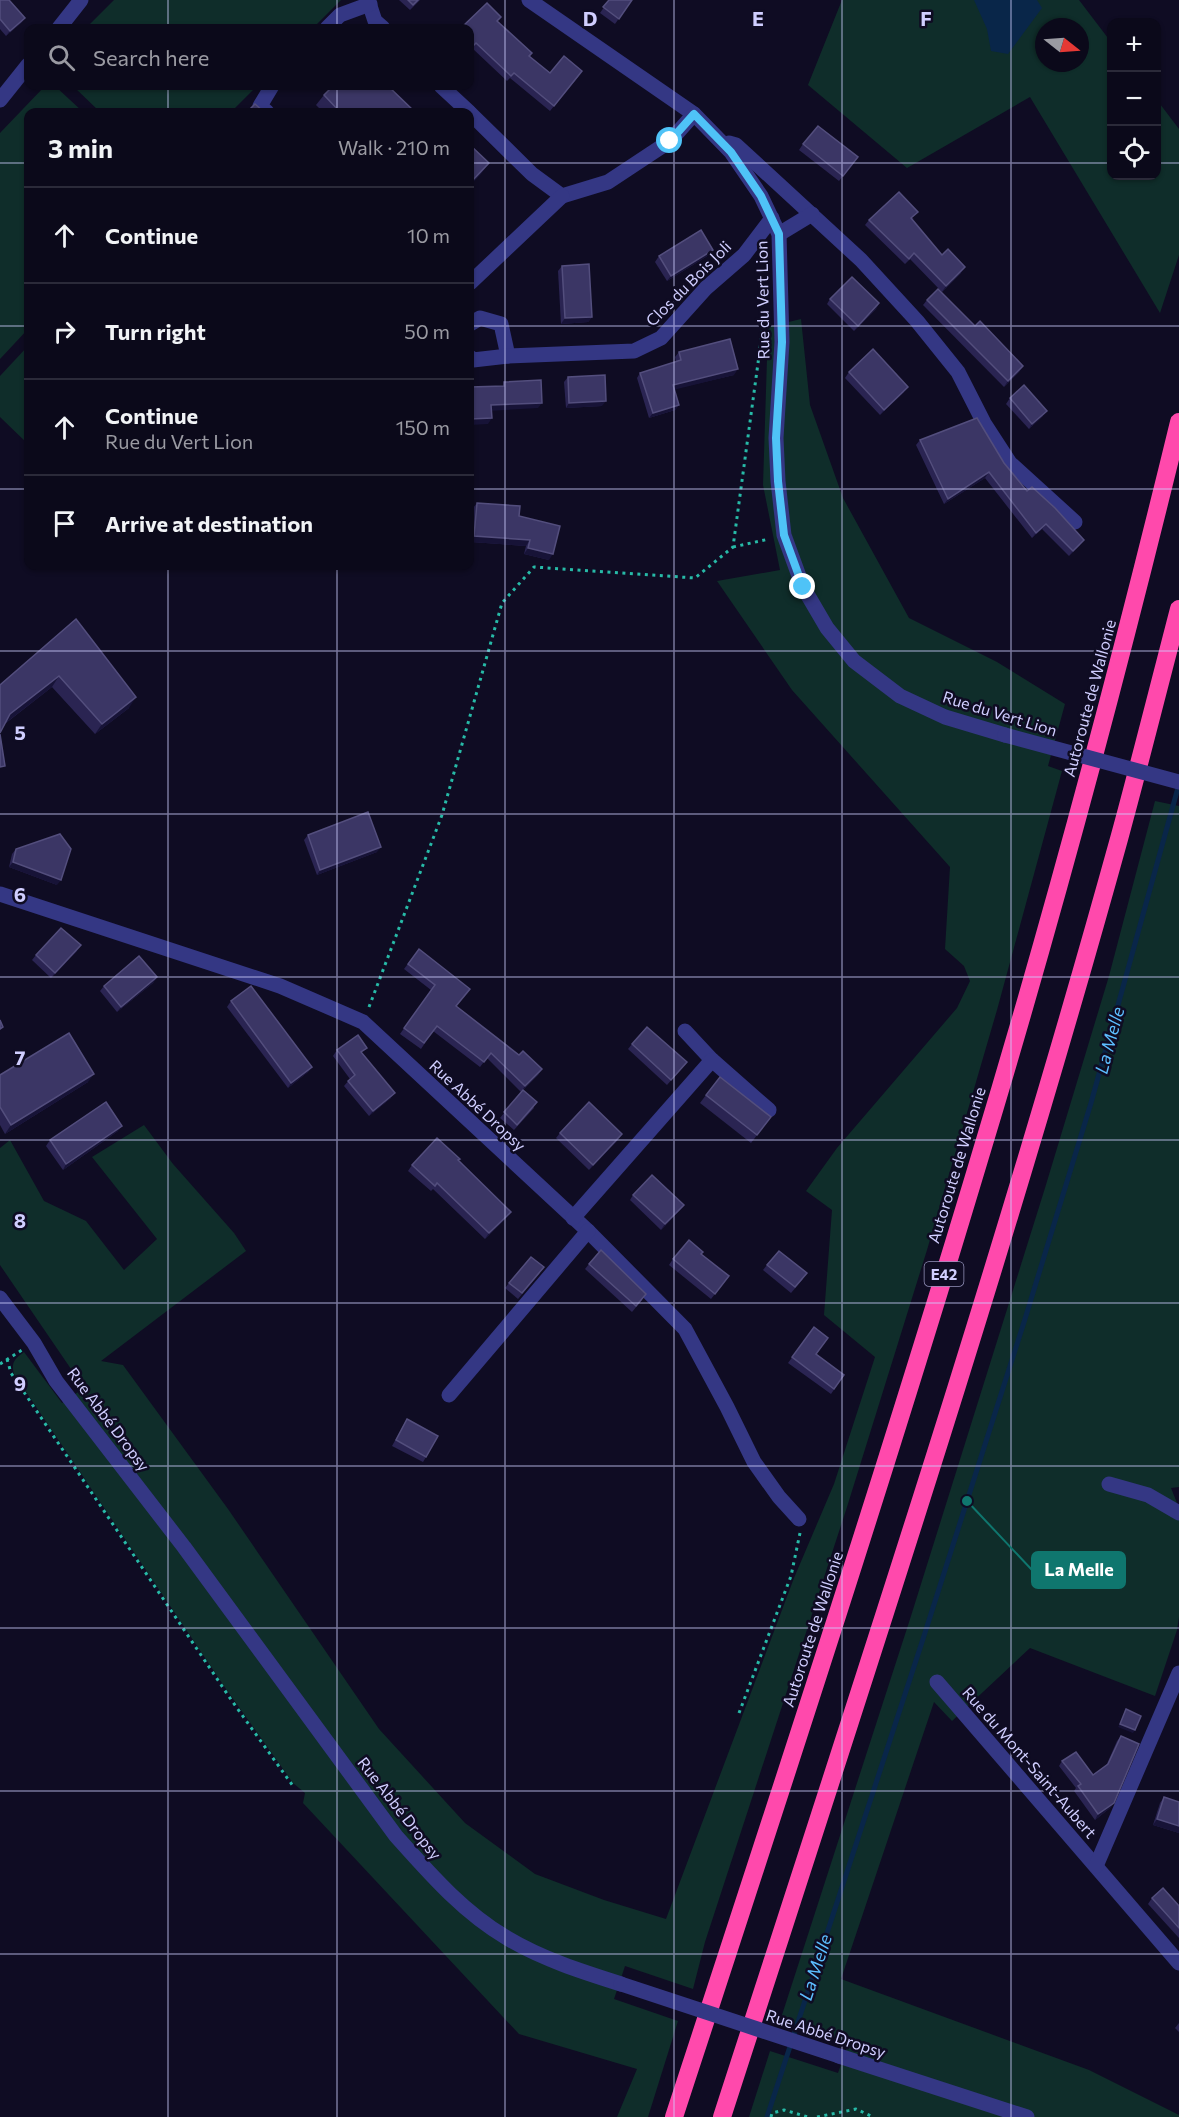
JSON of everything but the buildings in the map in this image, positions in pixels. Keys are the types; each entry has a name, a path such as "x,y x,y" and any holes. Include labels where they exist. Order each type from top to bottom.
{"highway":[{"name":"Autoroute de Wallonie","path":"674,2117 850,1576 980,1158 1076,820 1143,569 1179,422"},
{"name":"E42","path":"722,2117 891,1595 1022,1171 1118,840 1179,609"}],"street":[{"path":"62,24 81,0"},
{"path":"474,279 562,196 608,182 670,141 694,114 529,0"},
{"path":"331,24 340,15 369,2 375,21 378,24"},
{"path":"0,100 24,70"},
{"path":"262,108 260,106 270,90"},
{"path":"445,90 464,108"},
{"name":"Rue du Vert Lion","path":"694,114 731,152 755,187 779,234 782,342 776,438 784,535 803,587 827,628 854,661 900,696 945,717 1179,782"},
{"path":"474,118 532,174 562,196"},
{"path":"718,139 736,145 861,260 958,372 984,423 1010,463 1075,522"},
{"path":"779,234 812,214"},
{"name":"Clos du Bois Joli","path":"474,360 508,356 634,351 661,338 706,288 744,255 772,218"},
{"path":"474,322 480,318 501,324 508,356"},
{"name":"Rue Abbé Dropsy","path":"0,894 280,986 363,1022 588,1232 685,1329 754,1462 779,1497 799,1519"},
{"path":"685,1030 712,1059 769,1110"},
{"path":"573,1218 712,1059"},
{"path":"449,1395 588,1232"},
{"name":"Rue Abbé Dropsy","path":"0,1298 34,1343 56,1381 184,1547 396,1836 421,1865 460,1902 507,1938 553,1960 1027,2117"},
{"path":"1109,1484 1148,1495 1179,1513"},
{"name":"Rue du Mont-Saint-Aubert","path":"1096,1866 1179,1673"},
{"name":"Rue du Mont-Saint-Aubert","path":"937,1682 1179,1963"}],"path":[{"path":"733,547 765,316"},
{"path":"363,1022 442,814 502,603 534,567 695,578 733,547 784,535"},
{"path":"0,1364 34,1343"},
{"path":"7,1359 11,1373 232,1701 293,1786"},
{"path":"738,1713 791,1576 800,1537 799,1519"},
{"path":"817,2117 856,2109 873,2117"},
{"path":"771,2117 772,2113 784,2110 808,2117"}],"green space":[{"path":"114,0 341,0 317,24 90,24"},
{"path":"842,0 1079,0 1107,37 1107,180 1161,180 1161,105 1179,129 1179,255 1160,313 1030,97 907,168 808,85"},
{"path":"41,90 59,90 79,108 24,108 24,333 0,359 0,133"},
{"path":"77,90 253,90 235,108 96,108"},
{"path":"801,319 810,405 843,498 909,618 997,662 1065,704 1048,766 1062,771 997,1010 927,1250 847,1507 705,1942 693,1989 625,1966 614,1999 678,2021 648,2117 617,2117 637,2069 519,2034 303,1803 305,1793 293,1783 226,1689 14,1374 14,1362 24,1352 62,1403 84,1388 0,1265 0,1148 10,1140 44,1201 86,1221 124,1270 157,1239 92,1157 144,1125 173,1164 234,1233 246,1251 101,1361 123,1365 228,1509 379,1729 465,1823 535,1874 604,1900 666,1919 794,1578 834,1484 875,1357 824,1315 832,1210 806,1191 837,1148 957,1008 970,981 964,966 945,949 950,867 792,690 717,581 780,570 763,485 768,327"},
{"path":"24,350 24,440 0,417 0,376"},
{"path":"1155,801 1179,806 1179,1487 1171,1488 1179,1508 1177,1630 1155,1696 1030,1648 952,1721 934,1702 841,1979 1089,2070 1179,2117 749,2117 770,2051 838,2073 849,2042 781,2018 911,1616 1045,1188 1109,976"}],"water":[{"path":"974,0 1037,0 1042,8 1008,54 991,51 987,29"}],"waterway":[{"name":"La Melle","path":"767,2117 1025,1319 1091,1103 1179,784"}],"place":[{"name":"La Melle","path":"967,1501"}],"route":[{"path":"670,141 694,114 731,152 761,196 779,234 782,342 776,438 778,481 784,535 803,587"}]}
